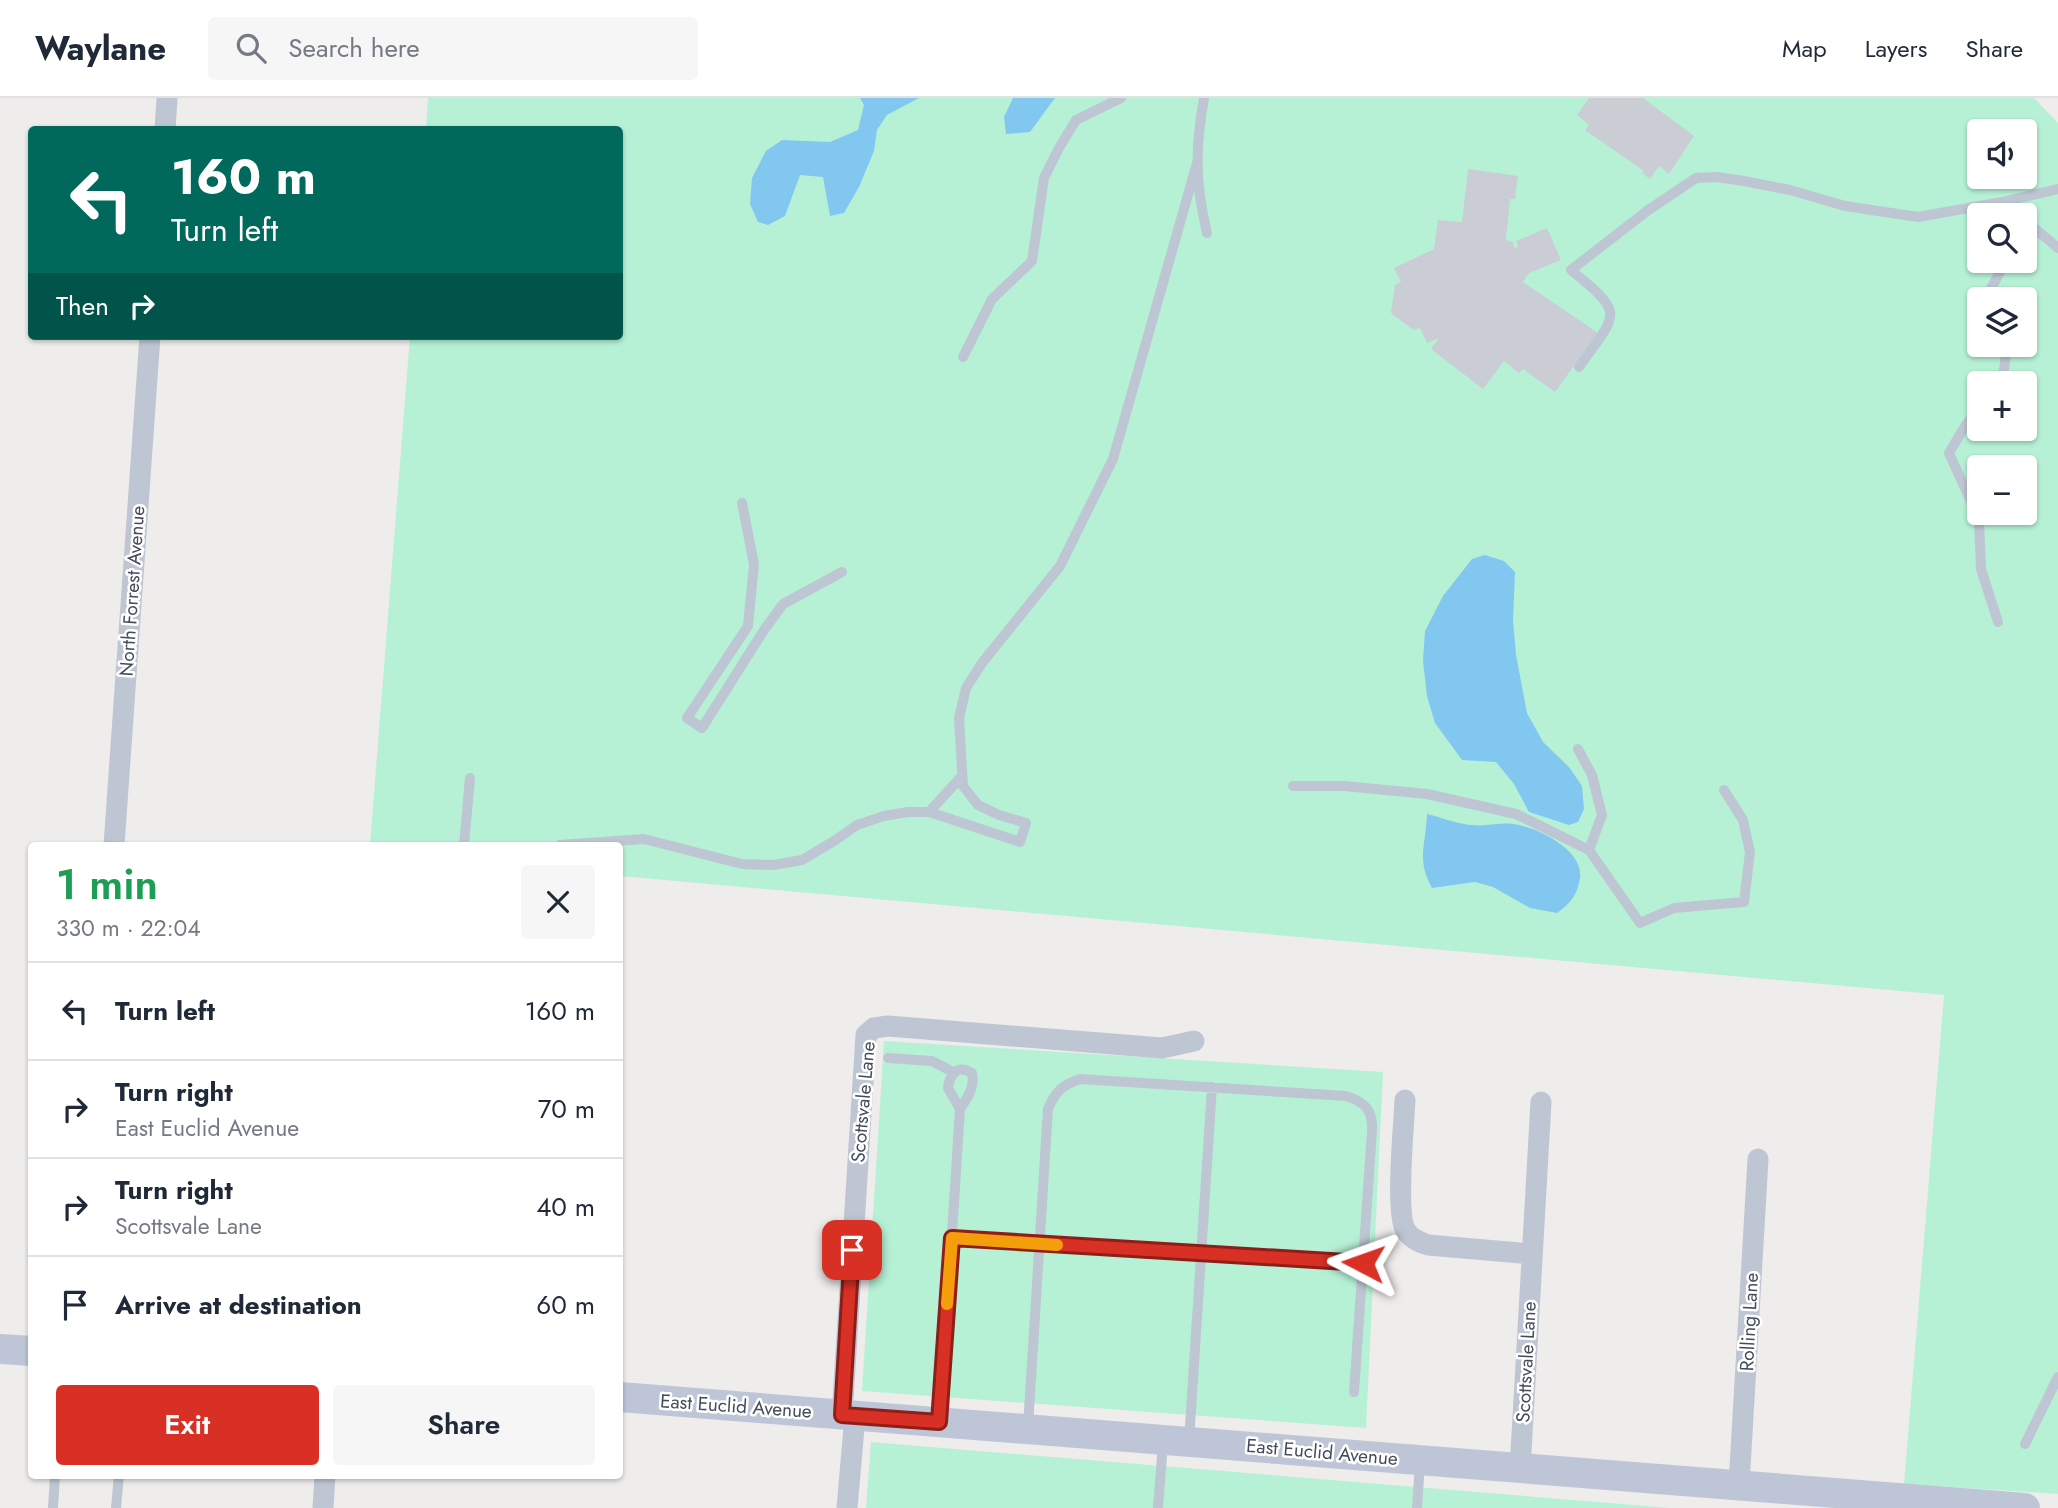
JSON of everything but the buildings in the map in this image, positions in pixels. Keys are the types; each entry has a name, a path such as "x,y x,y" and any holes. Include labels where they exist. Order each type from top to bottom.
{"main road":[{"path":"0,1349 28,1351"},
{"name":"East Euclid Avenue","path":"623,1397 2025,1508"}],"street":[{"path":"164,126 167,98"},
{"name":"North Forrest Avenue","path":"114,842 150,340"},
{"name":"Scottsvale Lane","path":"849,1415 866,1035 874,1028 888,1026 1162,1048 1194,1041"},
{"path":"1405,1100 1401,1210 1405,1230 1416,1241 1428,1245 1532,1254"},
{"name":"Scottsvale Lane","path":"1520,1469 1541,1102"},
{"name":"Rolling Lane","path":"1739,1485 1758,1159"},
{"path":"847,1508 849,1415"},
{"path":"323,1508 325,1479"}],"lane":[{"path":"963,358 992,299 1032,261 1044,177 1076,120 1121,98"},
{"path":"1204,98 1198,134 1197,163 1198,194 1207,233"},
{"path":"602,842 644,839 742,863 773,864 802,860 857,825 908,811 929,812 1020,842 1026,823 978,805 963,786 960,718 966,688 982,663 1060,566 1112,459 1197,163"},
{"path":"1579,367 1609,324 1611,310 1601,294 1571,270 1647,211 1696,178 1717,177 1744,181 1790,190 1845,206 1918,217 2058,188"},
{"path":"2014,199 2017,203"},
{"path":"2037,230 2058,248"},
{"path":"1967,423 1949,453 1979,519 1981,569 1998,622"},
{"path":"742,503 754,564 748,626 687,718 702,728 783,604 842,572"},
{"path":"1578,749 1592,775 1602,815 1589,850"},
{"path":"929,812 962,776"},
{"path":"464,842 470,778"},
{"path":"1293,786 1344,786 1427,794 1516,814 1589,850 1640,923 1674,908 1744,902 1750,852 1743,820 1724,790"},
{"path":"888,1058 932,1061 953,1072"},
{"path":"939,1422 960,1109 971,1091 973,1081 972,1073 965,1069 953,1072 948,1088 960,1109"},
{"path":"1027,1429 1048,1109 1062,1086 1080,1079 1346,1096 1365,1105 1373,1119 1354,1392"},
{"path":"1158,1508 1176,1441 1201,1253 1212,1087"},
{"path":"952,1238 1363,1263"},
{"path":"2025,1444 2058,1377"},
{"path":"1417,1508 1420,1460"},
{"path":"53,1508 55,1479"},
{"path":"116,1508 119,1479"}],"green space":[{"path":"428,98 2034,98 2058,123 2058,1494 1904,1484 1944,995 623,876 623,842 370,842 410,340 623,340 623,126 426,126"},
{"path":"884,1041 1383,1072 1366,1428 862,1391"},
{"path":"871,1442 1670,1508 866,1508"}],"water":[{"path":"860,98 919,98 887,115 877,130 874,151 859,187 844,213 830,216 823,177 800,175 785,216 768,225 758,222 750,204 752,178 766,151 782,140 830,142 858,130 864,105"},
{"path":"1013,98 1055,98 1030,132 1006,134 1004,117"},
{"path":"1485,555 1504,561 1515,572 1513,620 1516,655 1527,713 1543,742 1569,767 1582,786 1584,809 1578,822 1569,825 1529,812 1514,784 1496,762 1462,760 1435,723 1427,696 1423,661 1425,631 1443,596 1472,559"},
{"path":"1427,814 1471,825 1513,824 1546,835 1575,858 1580,878 1575,894 1557,913 1530,908 1493,887 1475,882 1432,888 1423,860"}],"slow traffic":[{"path":"947,1304 952,1238 1057,1245"}],"route":[{"path":"852,1250 842,1415 939,1422 952,1238 1363,1263"}]}
